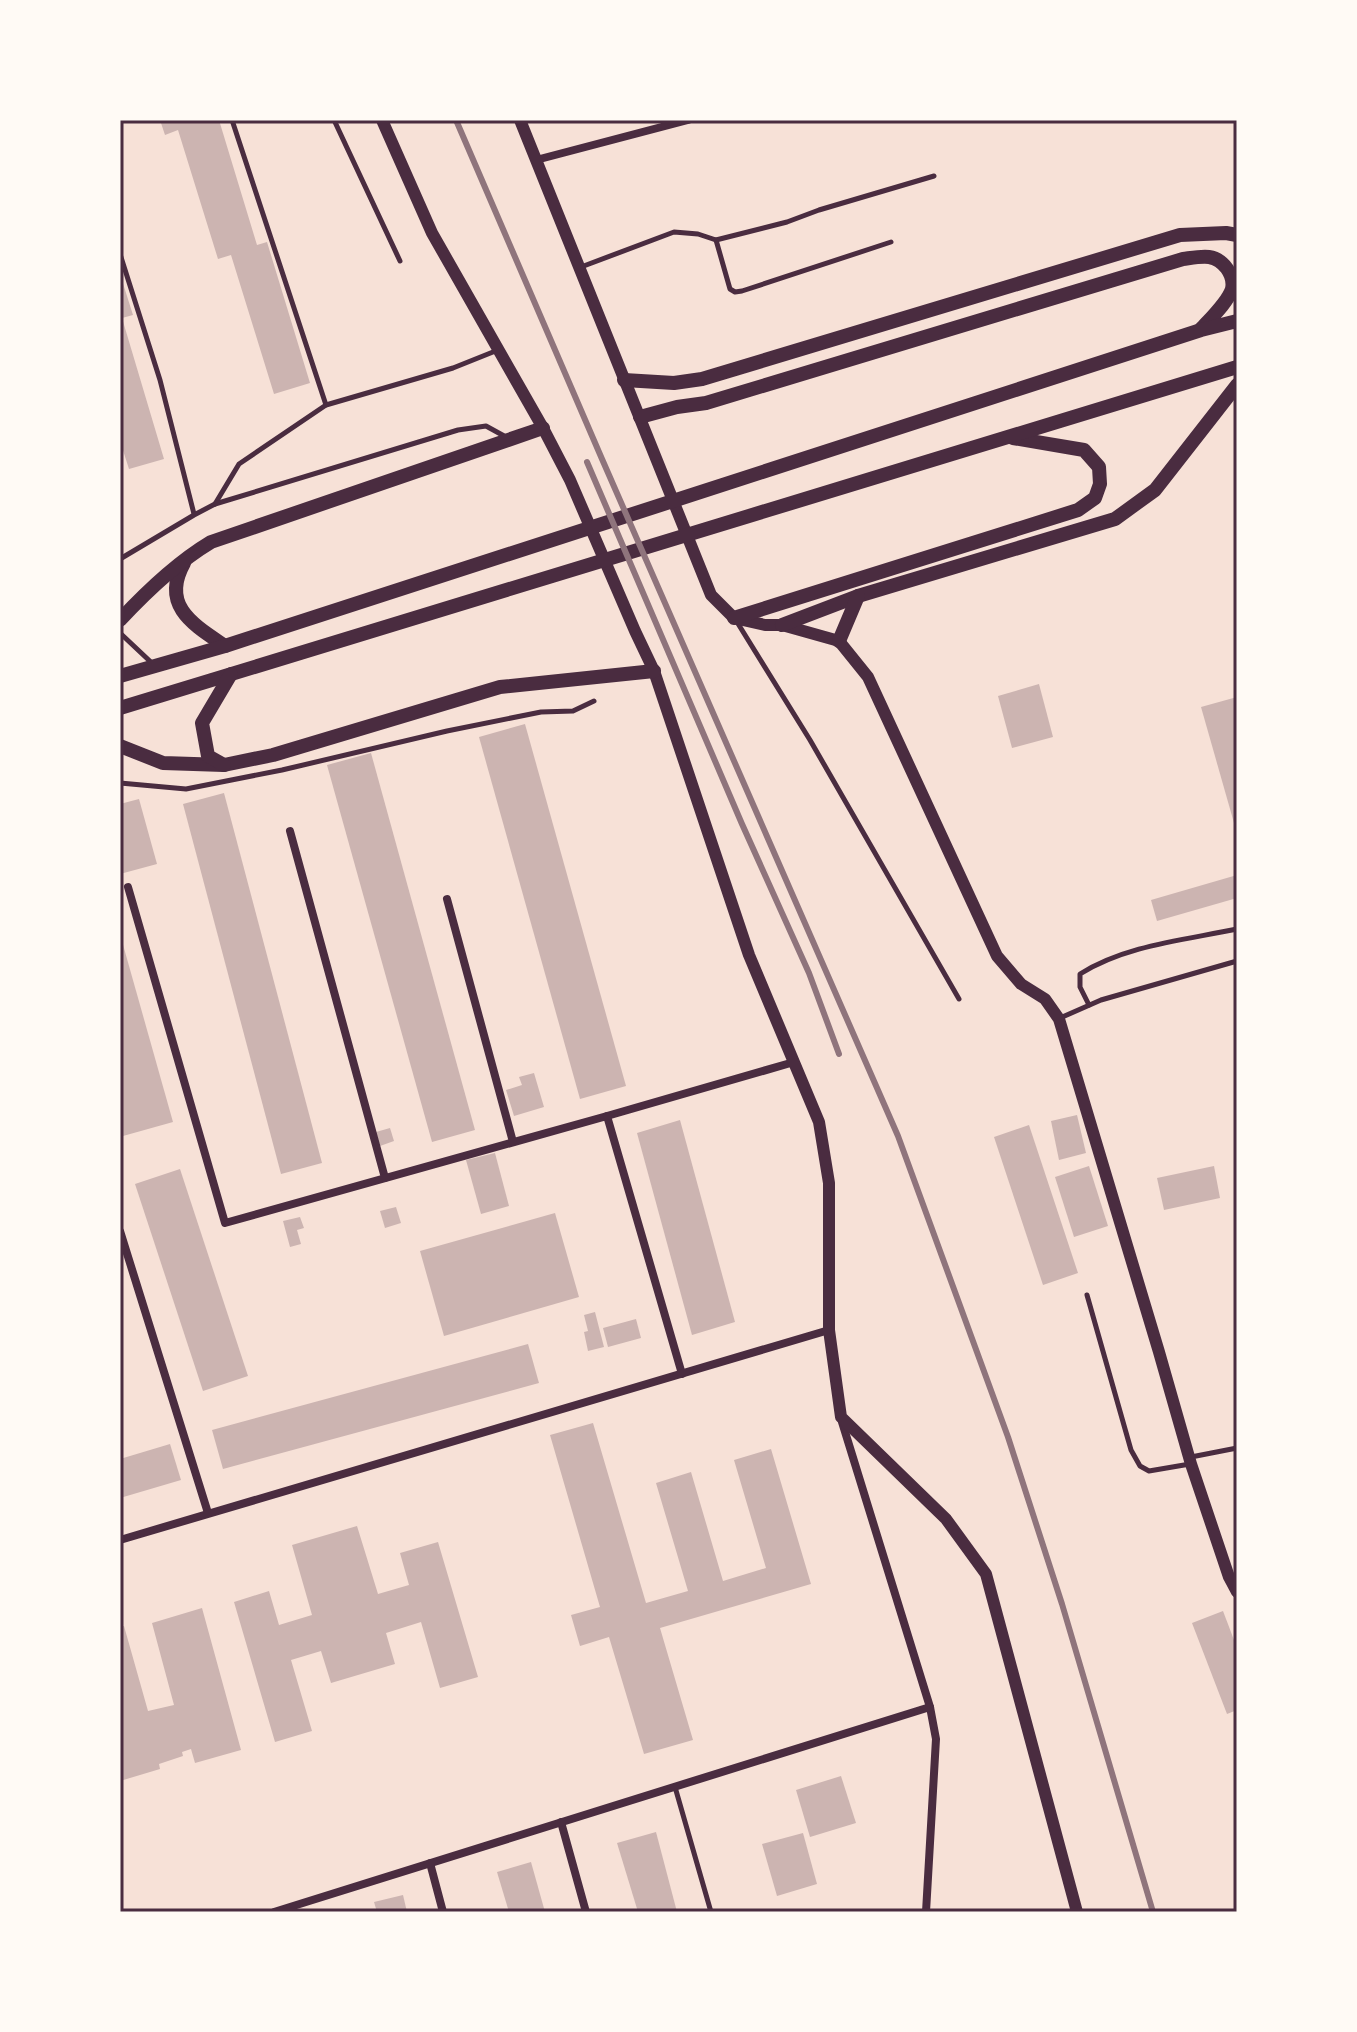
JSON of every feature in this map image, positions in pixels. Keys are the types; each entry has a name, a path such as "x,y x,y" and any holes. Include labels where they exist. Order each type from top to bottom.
{"main road":[{"path":"624,380 674,383 702,379 1180,235 1237,235"},
{"path":"640,417 706,403 1171,262 1209,257 1224,264 1231,276 1232,290 1201,330"},
{"path":"120,676 225,646 1201,330 1237,321"},
{"path":"120,708 1237,367"},
{"path":"782,625 858,596 1115,519 1155,490 1237,385"},
{"path":"120,620 188,556 211,542 543,428"},
{"path":"734,618 1078,510 1095,498 1100,484 1099,467 1084,450 1008,437"},
{"path":"188,556 178,574 175,595 183,614 225,646"},
{"path":"839,641 858,596"},
{"path":"120,746 163,763 224,765 273,755 500,687 654,671"},
{"path":"224,765 208,756 202,723 231,674"}],"street":[{"path":"382,120 432,233 570,480 654,671 749,955 819,1122 829,1183 829,1330 841,1417 930,1707 936,1739 926,1912"},
{"path":"520,120 711,595 734,618 765,625 782,625 839,641 868,677 997,956 1021,984 1045,999 1059,1019 1190,1461 1229,1577 1237,1592"},
{"path":"536,160 683,121"},
{"path":"290,831 385,1178"},
{"path":"128,887 225,1223 794,1062"},
{"path":"447,899 513,1142"},
{"path":"607,1116 682,1374"},
{"path":"120,1231 208,1513"},
{"path":"120,1540 829,1330"},
{"path":"841,1417 946,1519 986,1574 1077,1912"},
{"path":"274,1912 930,1707"},
{"path":"561,1822 586,1912"},
{"path":"430,1863 443,1912"}],"lane":[{"path":"232,120 326,405"},
{"path":"334,120 400,261"},
{"path":"580,267 674,232 698,234 716,240 787,222 934,176"},
{"path":"716,240 730,289 735,292 891,242"},
{"path":"120,254 160,380 194,515"},
{"path":"215,504 239,464 326,405 453,368 499,350"},
{"path":"120,559 215,504 458,430 486,426 510,439"},
{"path":"734,618 810,740 959,999"},
{"path":"120,633 155,666"},
{"path":"120,783 186,789 282,770 463,727 541,712 573,711 594,701"},
{"path":"1089,1005 1080,987 1080,974 1094,965 1136,951 1237,929"},
{"path":"1059,1019 1101,1000 1237,961"},
{"path":"1087,1295 1131,1450 1140,1466 1149,1471 1237,1448"},
{"path":"675,1787 711,1912"}],"building":[{"path":"160,120 219,120 257,245 267,242 310,383 274,394 231,255 218,259 178,130 165,135"},
{"path":"120,274 133,315 122,318 164,459 129,469 120,441"},
{"path":"1039,684 1053,737 1012,748 998,696"},
{"path":"1237,697 1237,830 1236,830 1201,707"},
{"path":"525,724 626,1086 580,1099 479,737"},
{"path":"371,753 475,1130 432,1142 327,765"},
{"path":"224,793 322,1163 281,1174 183,804"},
{"path":"139,799 157,864 120,874 120,804"},
{"path":"1237,875 1237,898 1157,921 1151,900"},
{"path":"120,934 173,1122 123,1136 120,1124"},
{"path":"534,1073 544,1107 514,1116 506,1090 522,1085 519,1077"},
{"path":"1077,1115 1086,1153 1059,1160 1051,1121"},
{"path":"680,1120 735,1322 692,1335 637,1133"},
{"path":"1029,1125 1078,1273 1043,1285 994,1137"},
{"path":"390,1128 394,1141 380,1146 376,1132"},
{"path":"495,1153 509,1206 481,1214 466,1160"},
{"path":"1089,1166 1108,1226 1074,1237 1055,1177"},
{"path":"1214,1166 1220,1198 1164,1210 1157,1178"},
{"path":"180,1169 248,1376 203,1391 135,1184"},
{"path":"396,1207 401,1223 385,1228 380,1211"},
{"path":"555,1213 579,1297 444,1336 420,1251"},
{"path":"300,1217 304,1228 297,1230 301,1244 290,1247 283,1221"},
{"path":"595,1312 604,1347 588,1351 584,1315"},
{"path":"636,1319 641,1338 608,1347 603,1328"},
{"path":"528,1344 539,1383 223,1469 212,1430"},
{"path":"593,1423 646,1603 688,1591 656,1483 691,1472 723,1581 766,1568 734,1460 771,1449 811,1584 660,1628 693,1740 644,1754 609,1637 580,1646 571,1615 600,1607 550,1435"},
{"path":"170,1444 181,1480 120,1498 120,1459"},
{"path":"357,1526 378,1594 409,1585 400,1553 438,1542 478,1677 440,1688 421,1622 386,1633 395,1664 331,1683 321,1651 291,1660 312,1731 275,1742 234,1602 269,1591 279,1625 312,1615 292,1545"},
{"path":"202,1608 241,1750 195,1763 191,1749 182,1752 183,1756 159,1764 160,1769 120,1781 120,1627 124,1626 148,1711 174,1705 152,1623"},
{"path":"1223,1611 1237,1648 1237,1710 1227,1714 1192,1623"},
{"path":"841,1776 856,1823 810,1837 796,1790"},
{"path":"656,1832 677,1912 638,1912 617,1843"},
{"path":"803,1833 817,1884 777,1896 762,1844"},
{"path":"531,1862 545,1912 509,1912 497,1872"},
{"path":"403,1895 407,1912 377,1912 374,1902"}],"railway":[{"path":"456,120 898,1136 1008,1437 1062,1604 1153,1912"},
{"path":"587,462 809,973 839,1054"}]}
